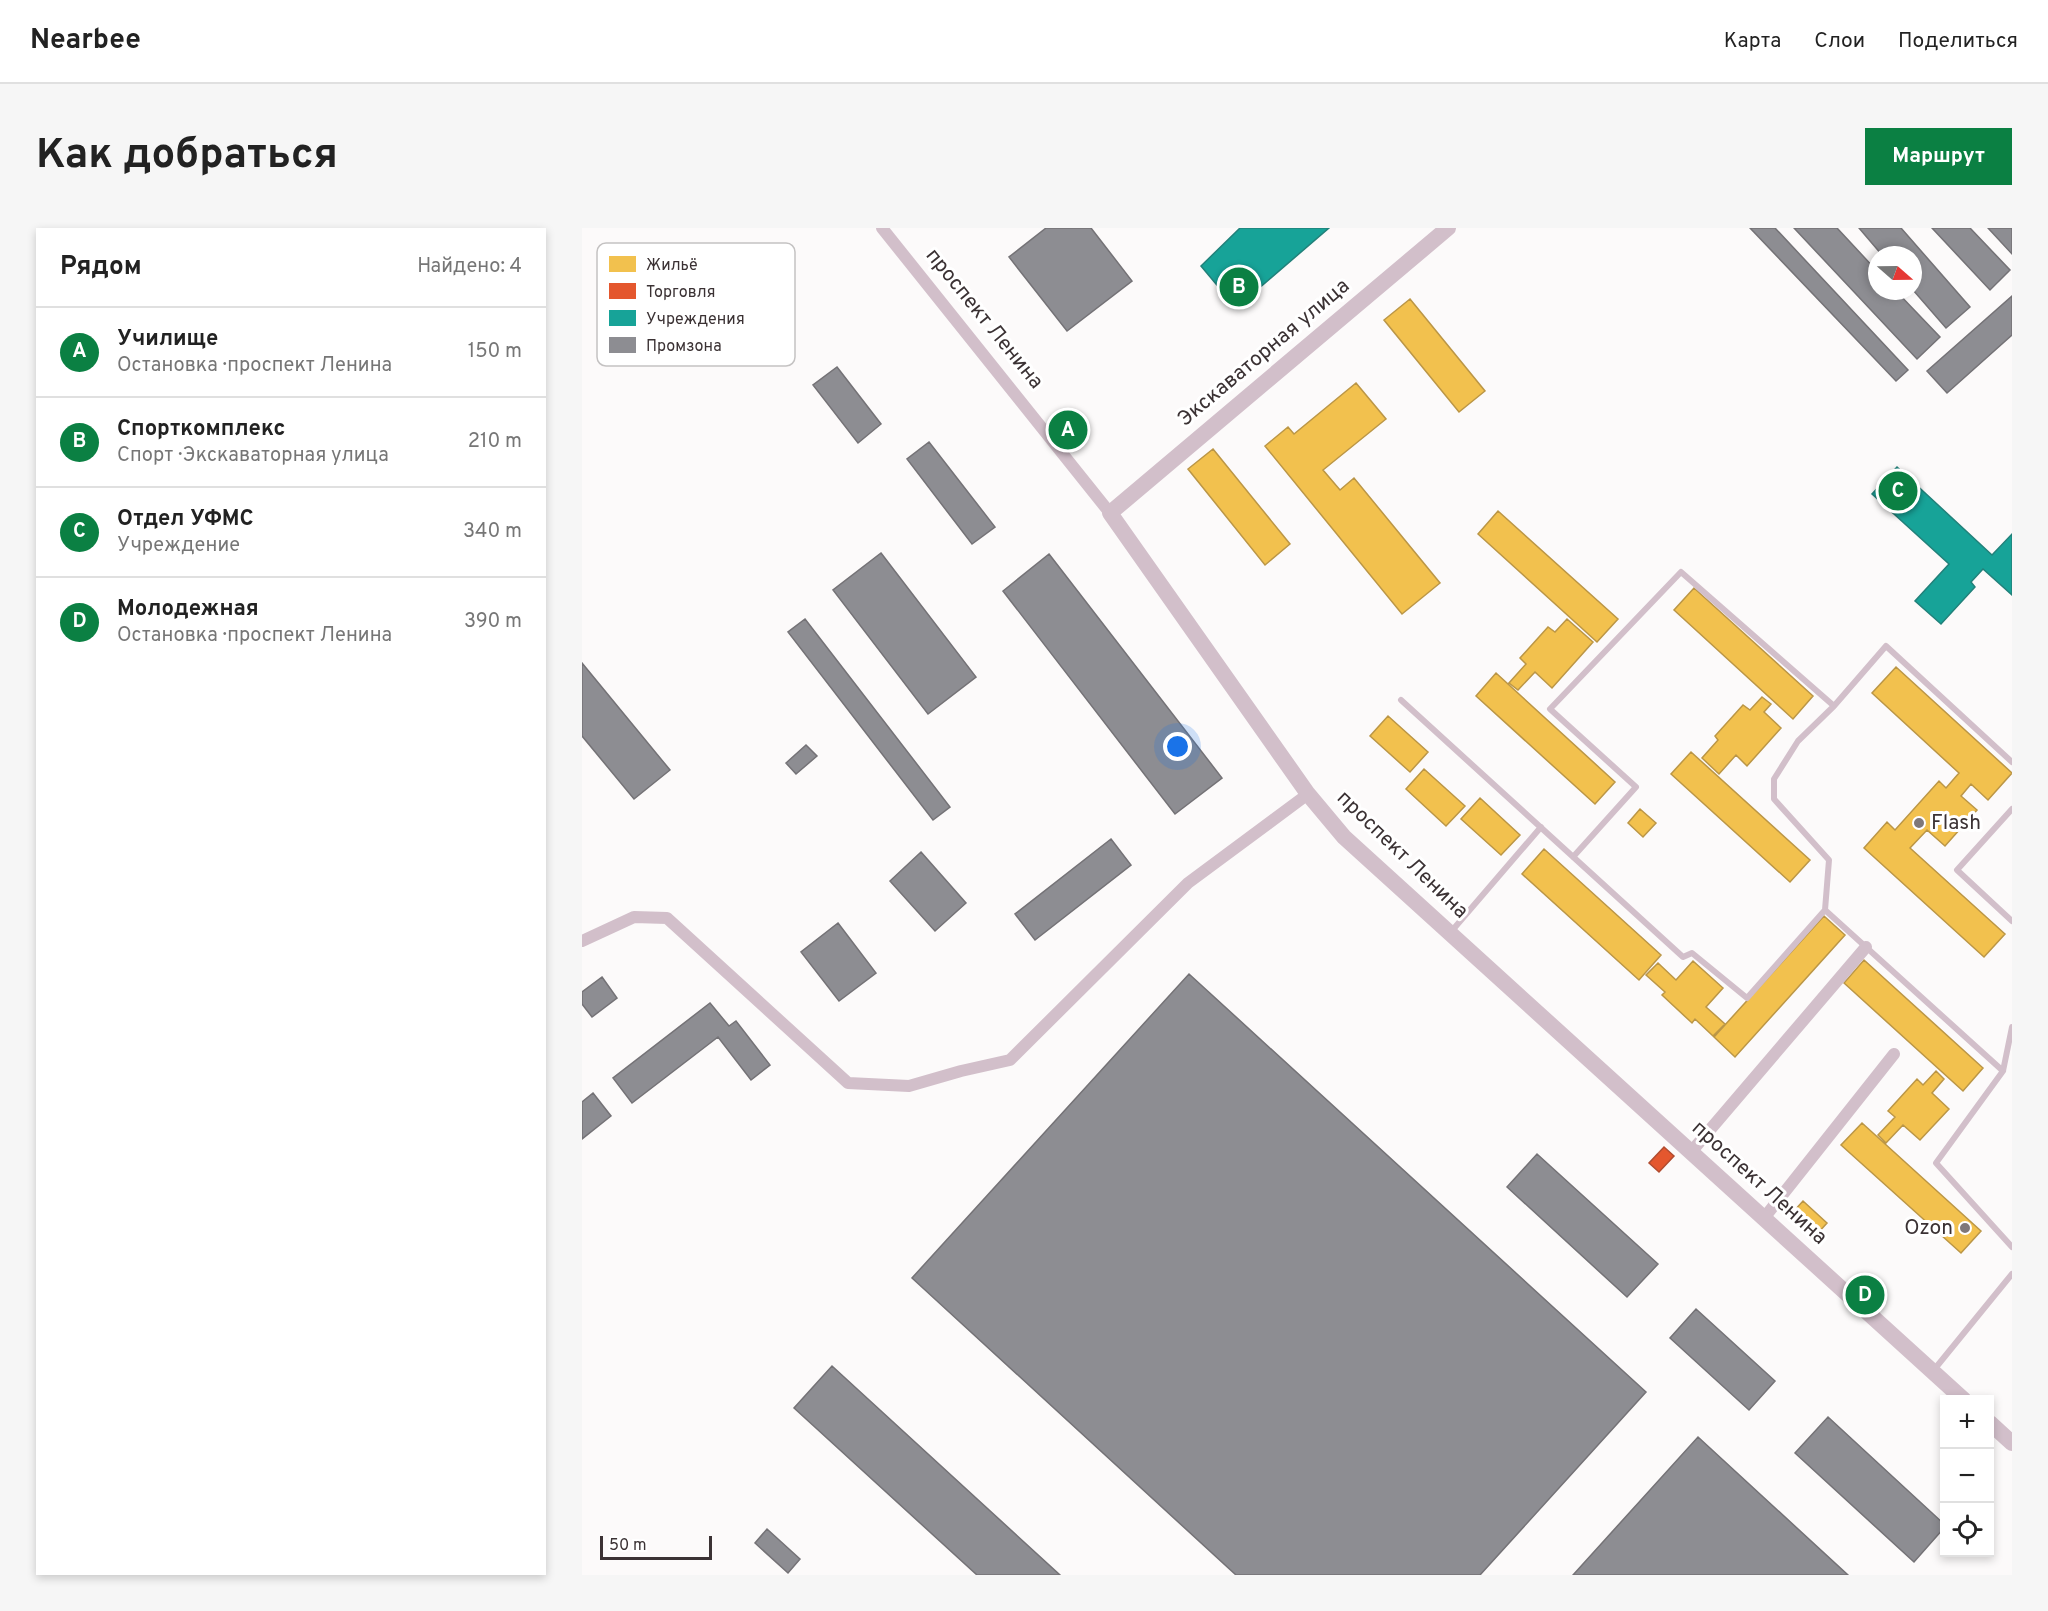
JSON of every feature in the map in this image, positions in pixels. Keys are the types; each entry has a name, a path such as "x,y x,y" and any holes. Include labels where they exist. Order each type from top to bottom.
{"street":[{"name":"проспект Ленина","path":"882,228 1110,513 1308,794 1344,837 1959,1395"},
{"name":"Экскаваторная улица","path":"1110,513 1448,228"},
{"path":"582,941 634,917 667,918 848,1083 909,1086 1010,1060 1188,883 1308,794"},
{"path":"1691,1152 1866,947"},
{"path":"1764,1218 1894,1054"},
{"path":"1994,1427 2012,1443"}],"lane":[{"path":"1573,857 1636,787 1550,709 1681,572 1834,706"},
{"path":"1401,700 1683,957 1692,953 1747,998 1825,910 1828,860 1774,799 1774,779 1798,741 1834,706 1886,646 2011,760"},
{"path":"2012,809 1957,870 2012,921"},
{"path":"1450,933 1541,827"},
{"path":"1825,910 2003,1071"},
{"path":"2012,1027 2003,1071 1936,1163 2012,1247"},
{"path":"1933,1371 2012,1274"}],"building: Жильё":[{"path":"1410,299 1485,391 1459,412 1384,320"},
{"path":"1356,383 1386,419 1323,470 1340,490 1354,478 1440,583 1402,614 1265,446 1288,427 1294,434"},
{"path":"1213,449 1290,544 1265,565 1188,469"},
{"path":"1498,511 1618,619 1597,642 1478,534"},
{"path":"1694,588 1813,696 1793,719 1674,610"},
{"path":"1567,619 1593,642 1552,688 1535,672 1518,690 1509,683 1526,664 1520,658 1548,627 1555,632"},
{"path":"1896,667 2012,773 1988,800 1971,784 1961,796 1977,810 1945,846 1927,830 1910,848 2005,934 1984,957 1864,848 1887,822 1895,830 1939,781 1946,788 1959,773 1872,693"},
{"path":"1496,673 1615,782 1595,804 1476,696"},
{"path":"1762,697 1771,704 1764,712 1781,728 1747,766 1736,755 1719,774 1702,758 1718,740 1715,736 1743,705 1750,710"},
{"path":"1388,716 1428,752 1410,772 1370,736"},
{"path":"1691,752 1810,860 1790,882 1671,774"},
{"path":"1424,769 1465,806 1446,826 1406,789"},
{"path":"1480,798 1520,835 1501,855 1461,819"},
{"path":"1640,809 1656,823 1643,837 1628,823"},
{"path":"1544,849 1661,955 1639,980 1522,874"},
{"path":"1824,916 1845,935 1735,1057 1714,1037"},
{"path":"1864,960 1983,1068 1963,1091 1844,983"},
{"path":"1693,961 1723,988 1706,1007 1725,1024 1713,1036 1695,1019 1692,1023 1662,995 1665,992 1646,975 1658,963 1676,980"},
{"path":"1936,1071 1944,1079 1932,1093 1949,1109 1920,1140 1903,1125 1886,1143 1878,1135 1895,1117 1888,1111 1917,1079 1923,1085"},
{"path":"1862,1123 1981,1231 1961,1253 1841,1145"},
{"path":"1803,1201 1827,1223 1818,1233 1794,1211"}],"building: Торговля":[{"path":"1664,1147 1674,1156 1659,1172 1649,1163"}],"building: Учреждения":[{"path":"1240,228 1329,228 1236,308 1201,266"},
{"path":"1897,467 1992,555 2012,534 2012,595 1983,569 1971,582 1975,587 1941,624 1915,601 1949,564 1872,494"}],"building: Промзона":[{"path":"1046,228 1091,228 1132,281 1067,331 1009,257"},
{"path":"1750,228 1775,228 1908,370 1896,381"},
{"path":"1794,228 1837,228 1868,261 1868,300 1905,300 1940,337 1917,359"},
{"path":"1859,228 1901,228 1917,246 1874,246"},
{"path":"1932,228 1970,228 2010,270 1990,290"},
{"path":"1988,228 2012,228 2012,254"},
{"path":"1922,252 1970,307 1946,328 1922,300"},
{"path":"2012,296 2012,335 1947,393 1927,371"},
{"path":"837,367 881,424 858,443 813,385"},
{"path":"929,442 995,527 972,544 907,459"},
{"path":"881,553 976,677 928,714 833,590"},
{"path":"1049,554 1222,778 1175,814 1003,591"},
{"path":"805,619 950,807 933,820 788,632"},
{"path":"582,663 670,770 634,799 582,736"},
{"path":"806,745 817,756 796,774 786,763"},
{"path":"1111,839 1131,865 1035,940 1015,914"},
{"path":"921,852 966,903 935,931 890,881"},
{"path":"838,923 876,973 839,1001 801,952"},
{"path":"1189,974 1646,1392 1480,1575 1236,1575 912,1278"},
{"path":"602,977 617,998 592,1017 582,1004 582,992"},
{"path":"710,1003 729,1026 736,1021 770,1065 751,1080 718,1037 632,1103 613,1078"},
{"path":"593,1093 611,1116 582,1139 582,1102"},
{"path":"1537,1154 1658,1264 1627,1297 1507,1187"},
{"path":"1696,1309 1775,1381 1749,1410 1670,1338"},
{"path":"832,1366 1060,1575 977,1575 794,1408"},
{"path":"1828,1417 1940,1520 1940,1533 1914,1562 1795,1453"},
{"path":"1698,1437 1848,1575 1573,1575"},
{"path":"767,1529 800,1559 788,1573 755,1543"}],"place":[{"name":"Спорткомплекс","path":"1239,287"},
{"name":"Училище","path":"1068,430"},
{"name":"Отдел УФМС","path":"1898,491"},
{"name":"Flash","path":"1919,823"},
{"name":"Ozon","path":"1965,1228"},
{"name":"Молодежная","path":"1865,1295"}]}
